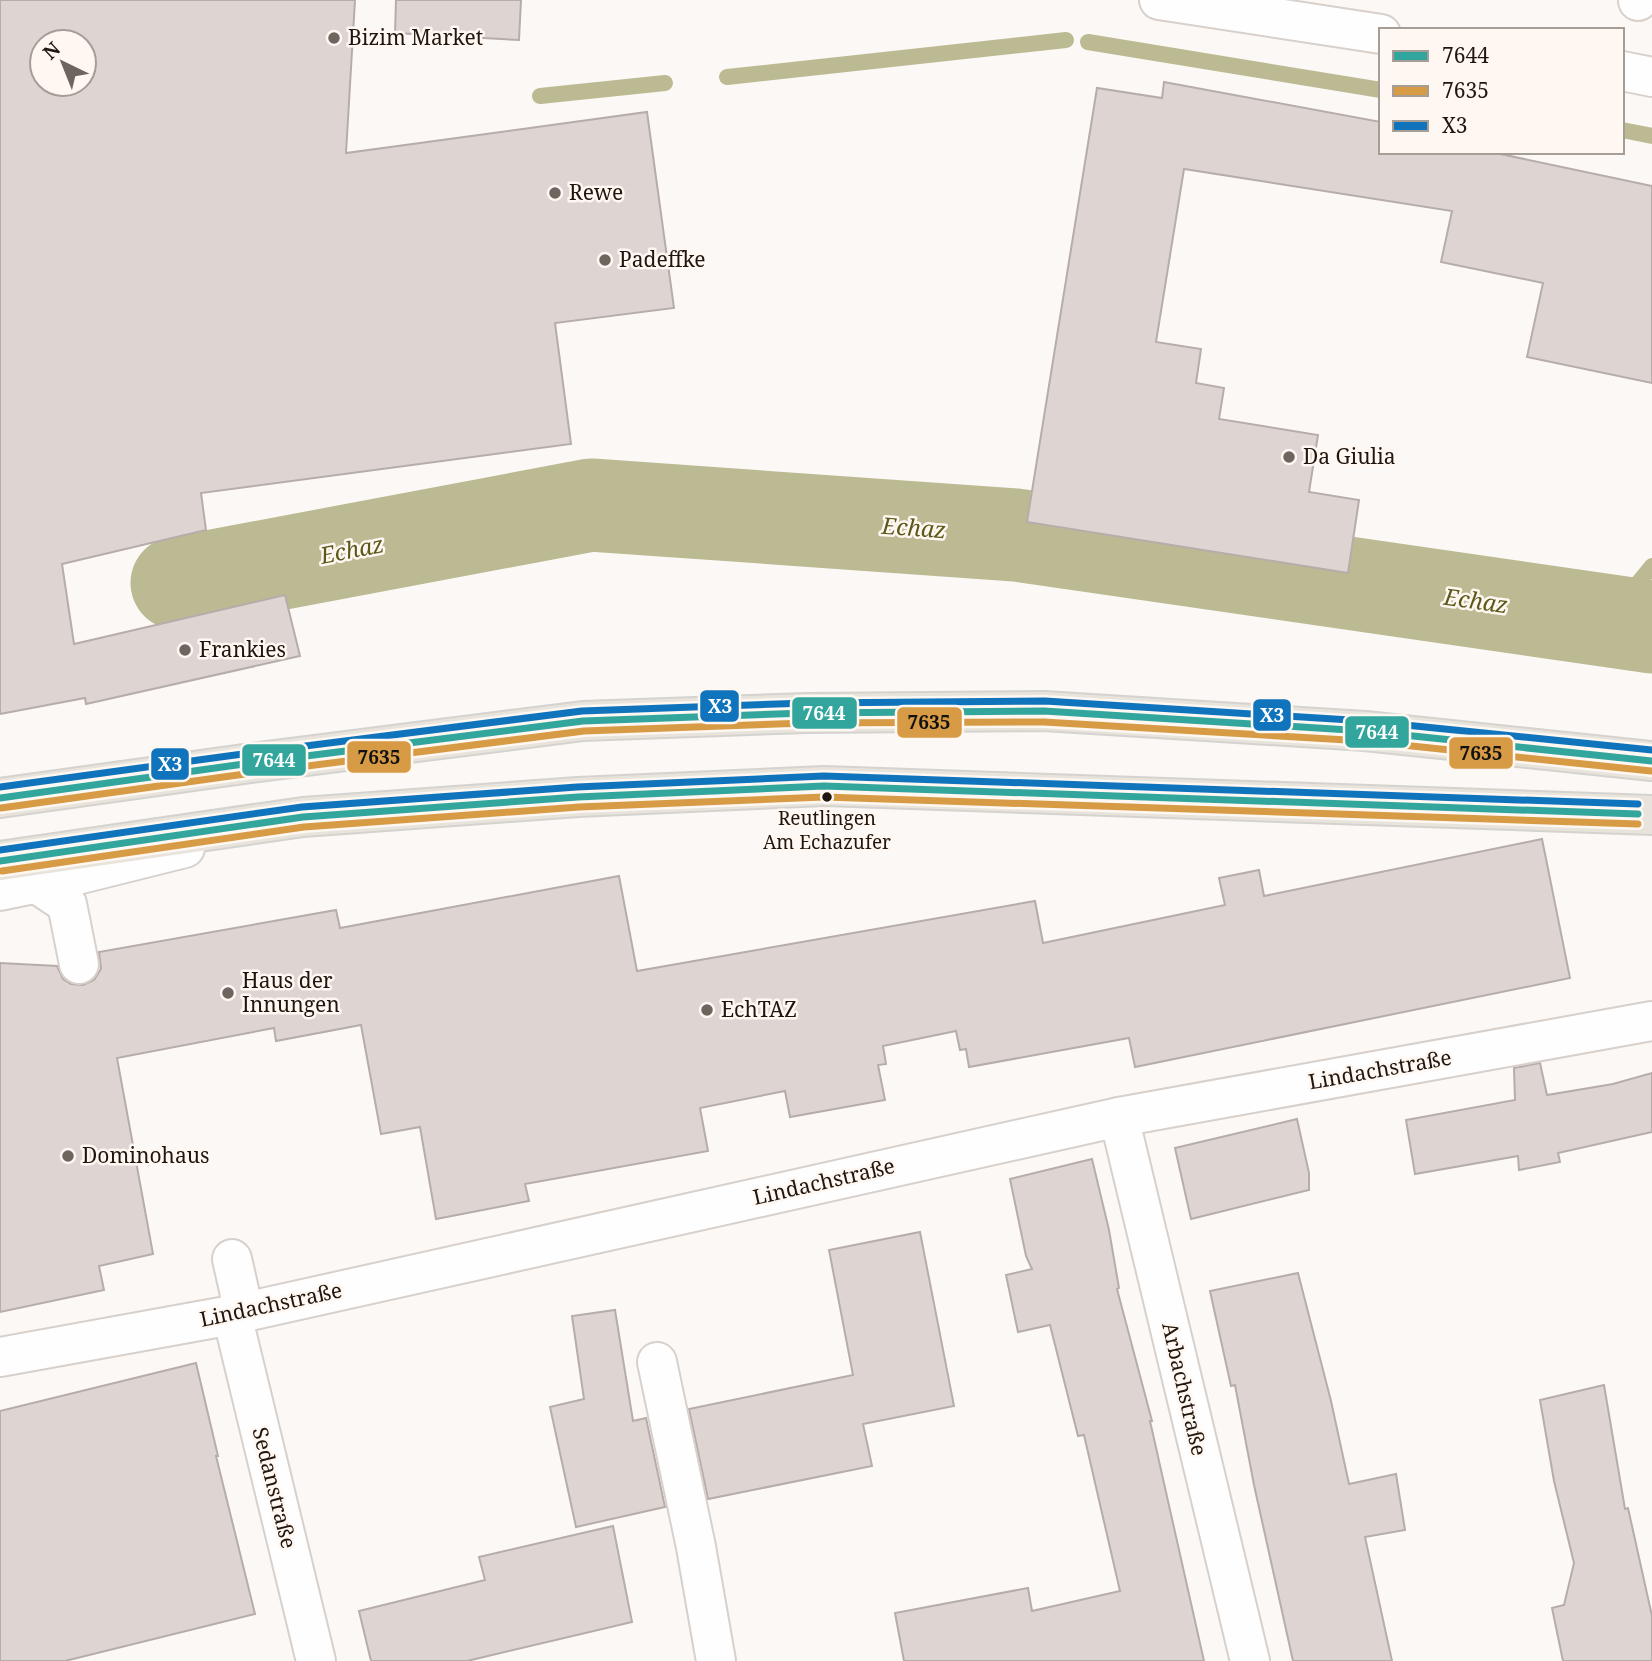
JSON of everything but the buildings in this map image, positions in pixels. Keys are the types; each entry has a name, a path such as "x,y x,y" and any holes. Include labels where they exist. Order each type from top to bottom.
{"main road":[{"path":"0,799 238,765 583,721 807,713 1044,711 1365,731 1652,761"},
{"path":"0,861 303,817 578,797 824,786 1652,815"}],"street":[{"path":"1159,0 1379,34"},
{"path":"1624,71 1652,77"},
{"path":"18,887 73,877 303,817"},
{"path":"18,887 67,904 79,964"},
{"name":"Lindachstraße","path":"0,1357 238,1313 1119,1117 1652,1021"},
{"name":"Arbachstraße","path":"1119,1117 1250,1661"},
{"name":"Sedanstraße","path":"232,1259 238,1313 316,1661"},
{"path":"657,1362 696,1547 716,1661"}],"waterway":[{"path":"727,77 1066,40"},
{"path":"1088,42 1379,90"},
{"path":"540,96 665,83"},
{"path":"1624,130 1652,136"},
{"name":"Echaz","path":"177,583 591,505 1016,535 1652,627"},
{"path":"1607,621 1652,566"}],"transit line":[{"name":"X3","path":"0,787 582,711 807,703 1045,701 1366,721 1652,750"},
{"name":"7644","path":"0,798 583,721 807,713 1044,711 1365,731 1652,761"},
{"name":"7635","path":"1,808 584,731 807,723 1044,722 1364,741 1651,771"},
{"name":"X3","path":"0,850 302,807 577,787 824,776 1638,804"},
{"name":"7644","path":"0,861 303,817 578,797 824,786 1638,814"},
{"name":"7635","path":"2,871 304,827 579,807 824,797 1638,824"}],"place":[{"name":"Bizim Market","path":"334,38"},
{"name":"Rewe","path":"555,193"},
{"name":"Padeffke","path":"605,260"},
{"name":"Da Giulia","path":"1289,457"},
{"name":"Frankies","path":"185,650"},
{"name":"Reutlingen Am Echazufer","path":"827,797"},
{"name":"Haus der Innungen","path":"228,993"},
{"name":"EchTAZ","path":"707,1010"},
{"name":"Dominohaus","path":"68,1156"}]}
